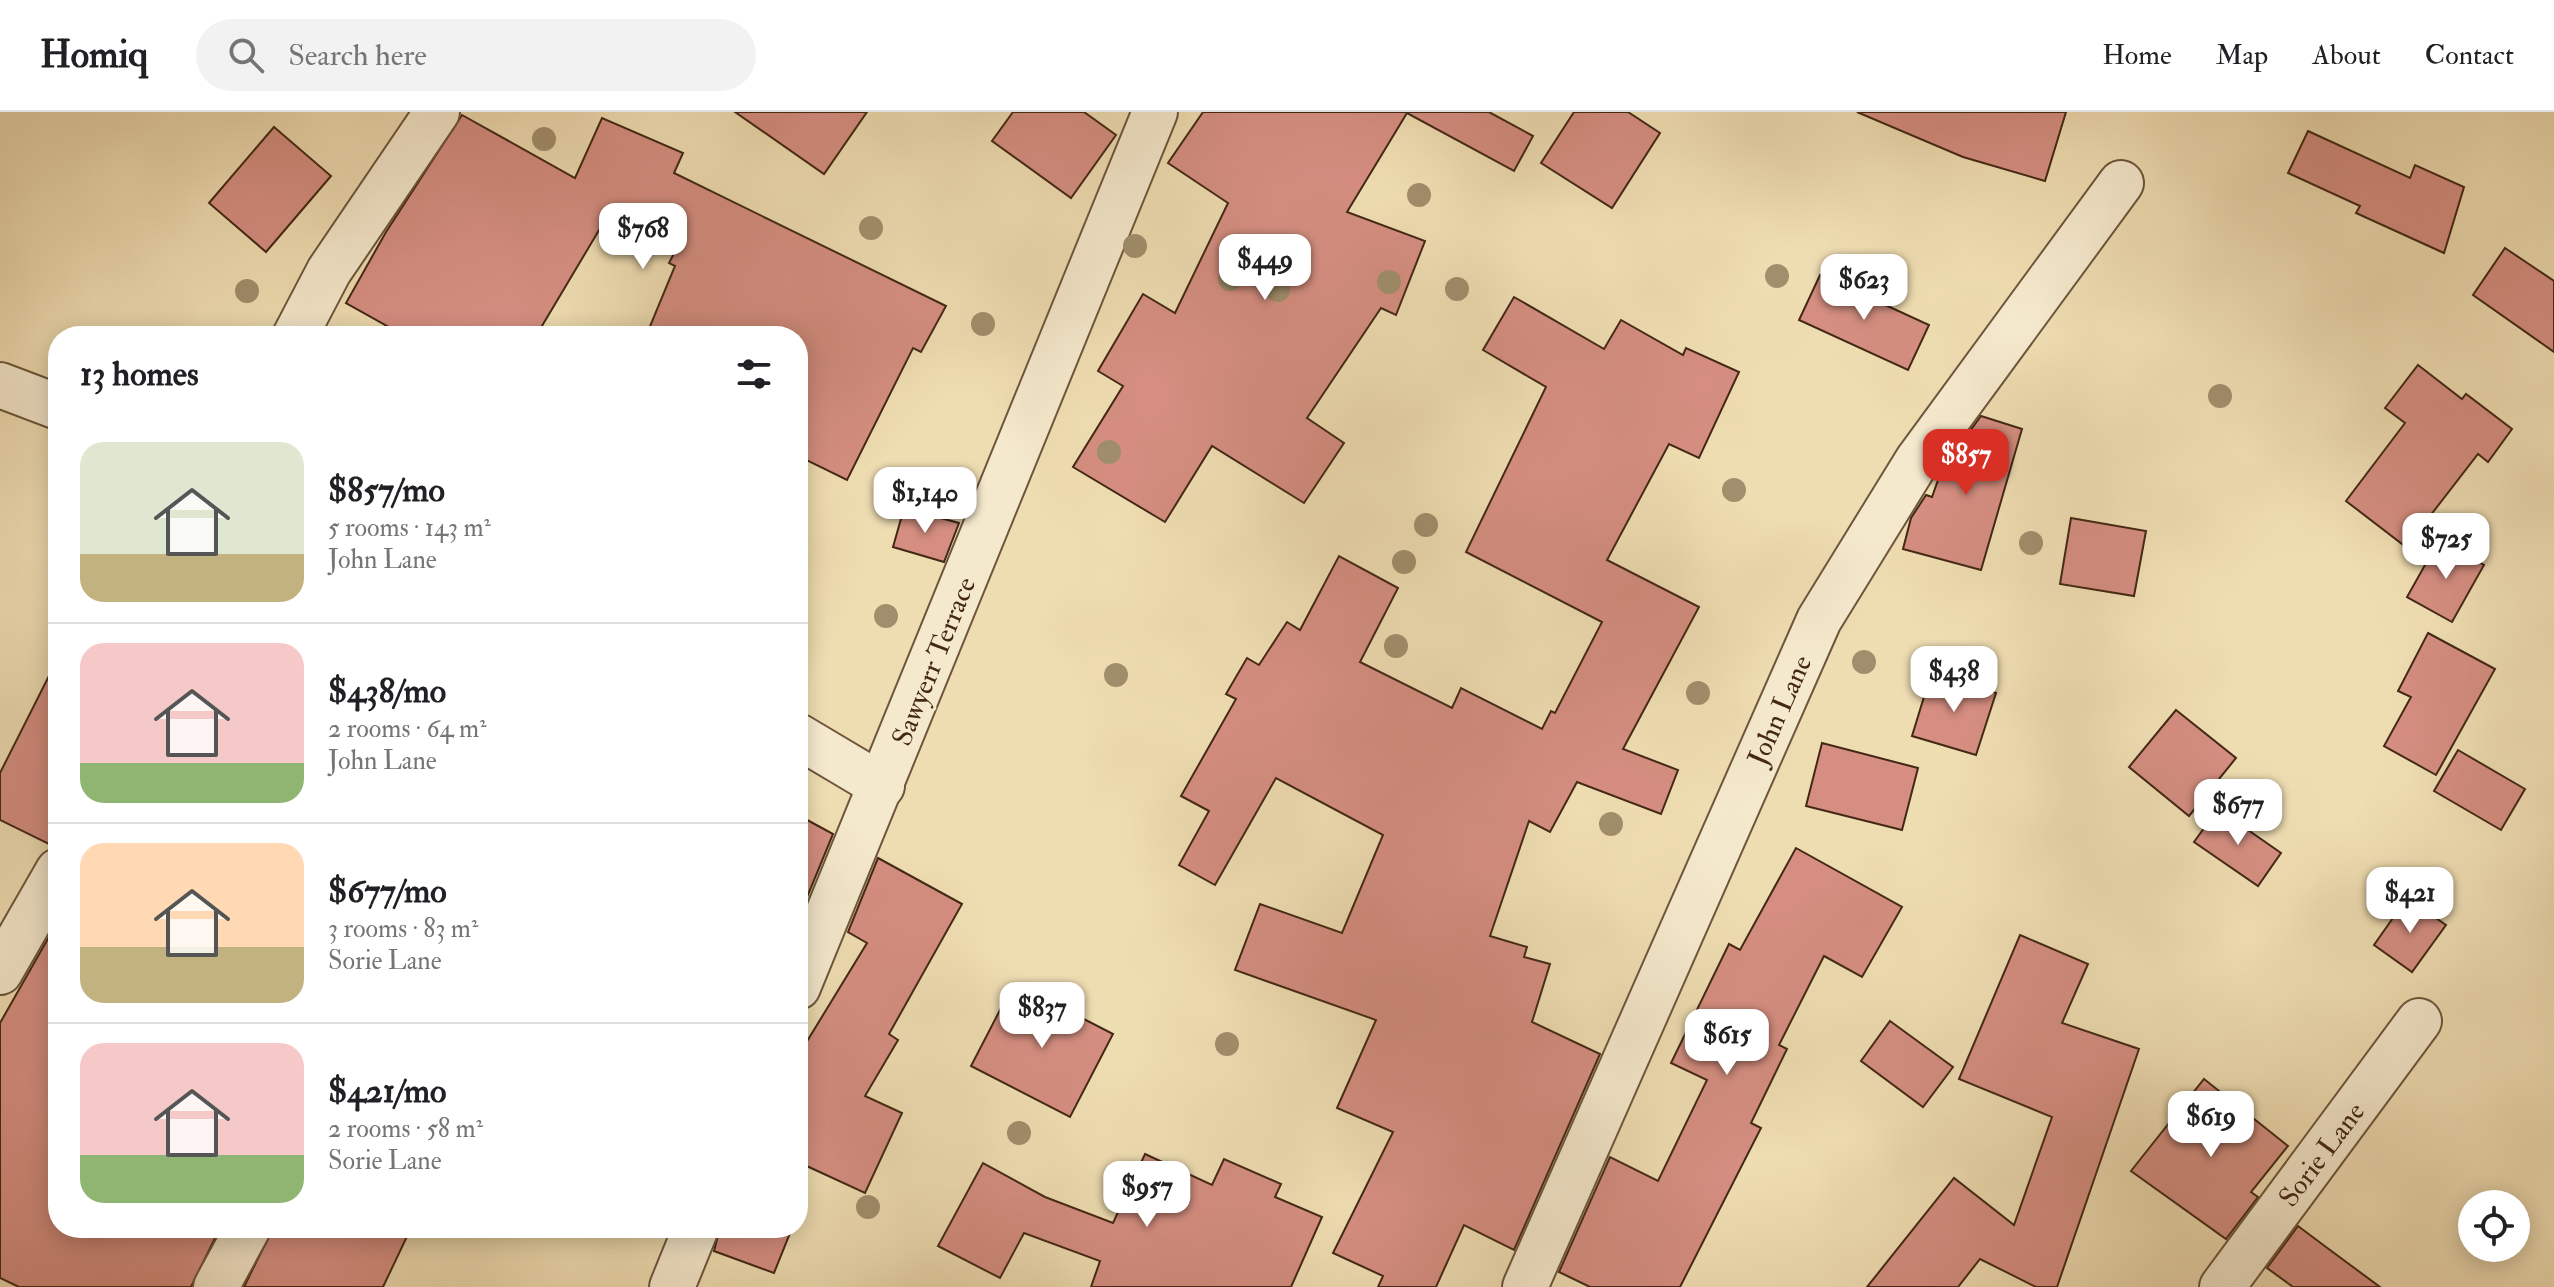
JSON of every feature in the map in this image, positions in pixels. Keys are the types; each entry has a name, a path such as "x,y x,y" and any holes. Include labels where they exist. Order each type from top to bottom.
{"street":[{"path":"300,326 329,271 437,112"},
{"name":"Sawyerr Terrace","path":"808,963 1155,112"},
{"name":"John Lane","path":"1525,1287 1819,620 1917,461 2121,183"},
{"path":"0,385 48,403"},
{"path":"808,742 882,786"},
{"path":"0,972 48,888"},
{"name":"Sorie Lane","path":"2222,1287 2419,1021"},
{"path":"216,1287 243,1238"},
{"path":"672,1287 692,1238"}],"building":[{"path":"735,112 867,112 824,174"},
{"path":"1013,112 1084,112 1116,135 1071,198 992,141"},
{"path":"1203,112 1489,112 1533,136 1514,171 1407,113 1347,212 1425,241 1396,315 1381,308 1307,418 1344,443 1304,503 1212,446 1165,522 1073,467 1123,386 1098,371 1143,294 1175,313 1228,203 1168,163"},
{"path":"1574,112 1628,112 1660,133 1612,208 1541,163"},
{"path":"1857,112 2066,112 2045,181 1963,157"},
{"path":"462,115 575,178 602,118 683,153 674,173 946,306 921,352 913,348 847,480 808,461 808,326 650,326 675,266 669,263 683,236 614,205 542,326 387,326 346,303 386,232"},
{"path":"274,127 331,176 266,252 209,203"},
{"path":"2308,131 2410,178 2415,165 2464,187 2444,253 2356,213 2360,206 2288,173"},
{"path":"2505,248 2554,281 2554,352 2473,295"},
{"path":"1820,275 1929,325 1908,370 1799,320"},
{"path":"1514,297 1604,349 1621,320 1683,355 1686,348 1739,372 1699,458 1669,444 1607,560 1699,607 1623,749 1678,770 1661,814 1577,782 1550,832 1529,821 1490,936 1527,947 1524,957 1550,964 1532,1022 1600,1054 1514,1250 1464,1225 1436,1287 1378,1287 1383,1276 1333,1253 1393,1132 1337,1108 1376,1020 1235,970 1260,904 1342,933 1383,835 1276,778 1215,885 1179,865 1209,811 1181,796 1236,699 1226,694 1247,658 1259,665 1287,622 1300,630 1339,556 1398,588 1360,662 1452,708 1461,688 1542,729 1551,711 1555,713 1602,622 1466,552 1546,387 1483,350"},
{"path":"2418,365 2462,399 2466,394 2512,429 2488,462 2478,454 2406,547 2346,501 2405,423 2385,408"},
{"path":"1981,416 2022,429 1981,570 1903,549 1911,518 1926,495 1932,497 1942,469"},
{"path":"904,508 959,523 944,562 893,547"},
{"path":"2071,518 2146,531 2134,596 2060,584"},
{"path":"2439,540 2484,565 2452,622 2407,597"},
{"path":"2428,633 2495,669 2436,775 2384,746 2411,697 2398,691"},
{"path":"1931,674 1996,693 1976,755 1912,736"},
{"path":"48,678 48,844 0,820 0,773"},
{"path":"2176,710 2236,758 2189,816 2129,767"},
{"path":"1822,743 1918,768 1902,830 1806,806"},
{"path":"2458,750 2525,789 2501,830 2434,791"},
{"path":"2218,809 2281,853 2258,886 2194,842"},
{"path":"808,820 833,834 808,895"},
{"path":"1796,848 1902,907 1862,977 1824,956 1779,1045 1787,1049 1751,1123 1761,1128 1680,1287 1590,1287 1559,1272 1610,1157 1658,1181 1707,1080 1671,1063 1729,944 1740,950"},
{"path":"878,858 962,904 889,1034 898,1040 865,1096 902,1113 865,1193 808,1167 808,1040 867,943 848,932"},
{"path":"2407,898 2446,925 2412,972 2374,945"},
{"path":"2020,935 2088,964 2062,1023 2139,1049 2057,1287 2036,1287 1980,1259 1958,1287 1867,1287 1954,1178 2014,1225 2052,1117 1959,1079"},
{"path":"48,939 48,1238 215,1238 191,1287 19,1287 0,1278 0,1023"},
{"path":"1014,983 1113,1034 1070,1117 971,1066"},
{"path":"1890,1021 1953,1067 1923,1107 1861,1061"},
{"path":"2204,1079 2288,1146 2251,1192 2258,1197 2226,1239 2131,1171"},
{"path":"1145,1154 1212,1185 1224,1159 1281,1184 1275,1197 1322,1217 1291,1287 1091,1287 1100,1261 1024,1233 1000,1278 938,1246 983,1163 1045,1197 1113,1223"},
{"path":"2298,1226 2380,1287 2293,1287 2267,1268"},
{"path":"268,1238 406,1238 383,1287 244,1287"},
{"path":"717,1238 788,1238 774,1273 714,1251"}]}
